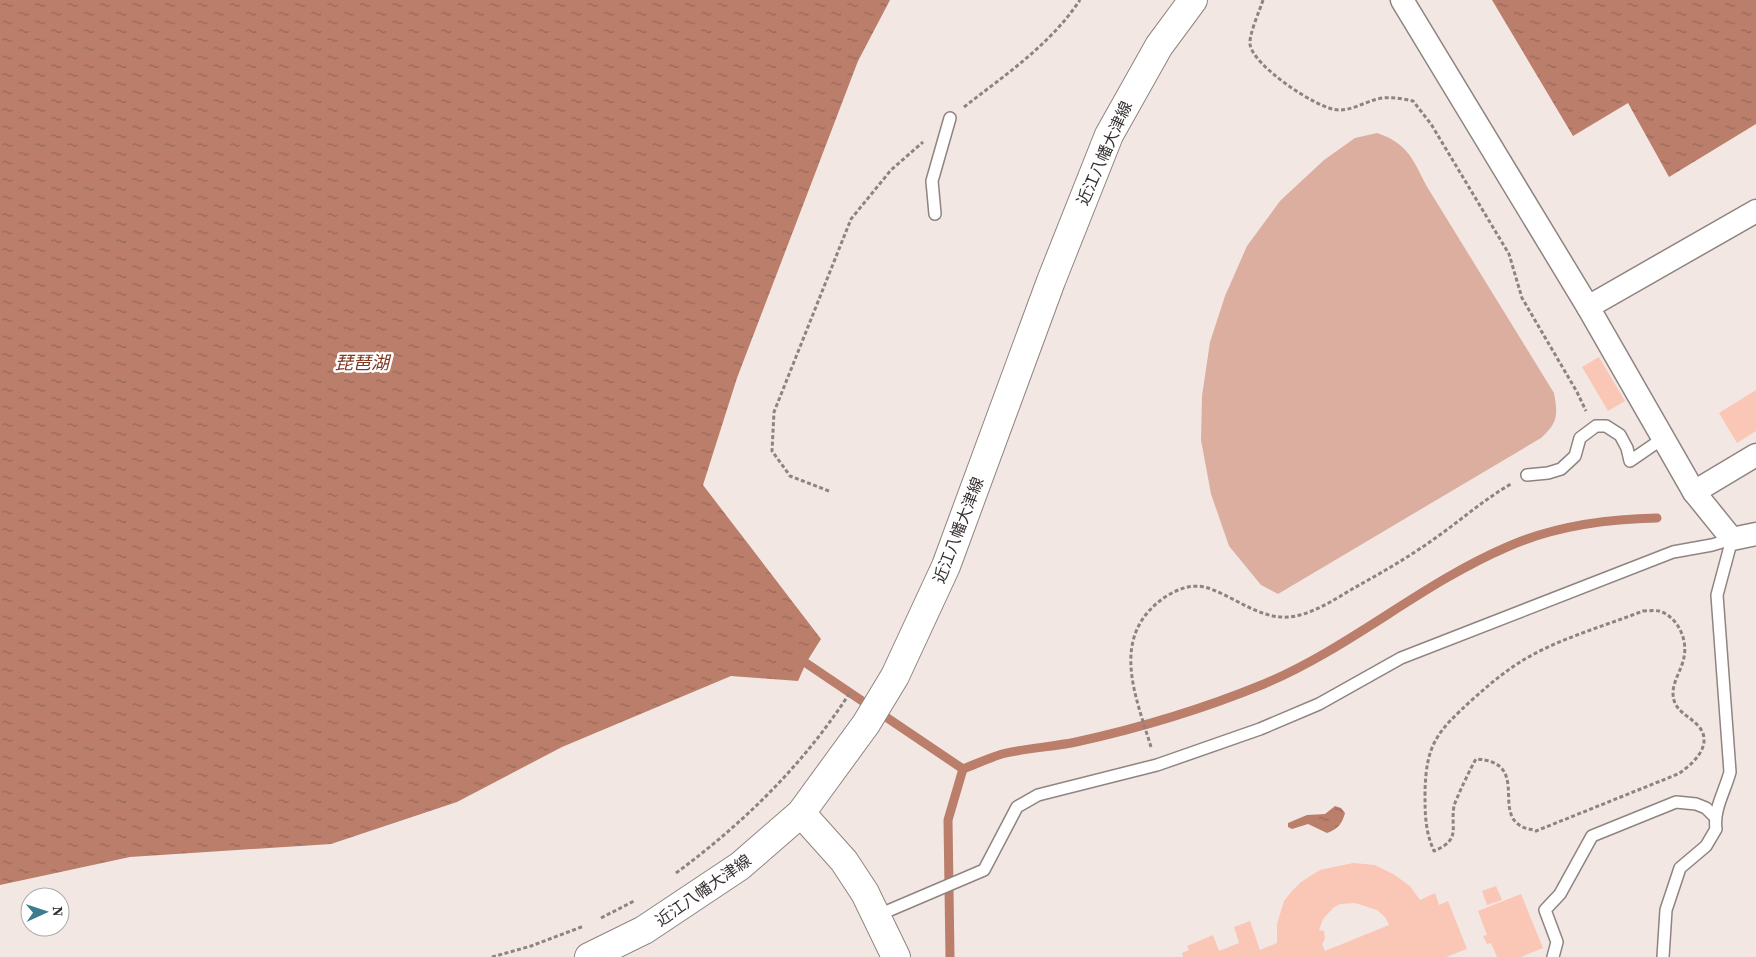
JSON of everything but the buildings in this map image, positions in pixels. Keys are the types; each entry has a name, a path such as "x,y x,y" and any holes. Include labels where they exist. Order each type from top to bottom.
{"main road":[{"name":"近江八幡大津線","path":"589,957 644,930 677,910 740,866 800,813 866,724 884,696 946,566 1051,281 1109,135 1159,46 1193,0"},
{"path":"800,813 844,861 876,916 896,957"}],"street":[{"path":"1402,0 1588,307 1662,440 1694,492 1732,539 1756,534"},
{"path":"1588,307 1756,212"},
{"path":"1694,492 1756,455"}],"lane":[{"path":"935,214 932,181 950,118"},
{"path":"1527,474 1548,474 1562,469 1575,456 1580,438 1593,428 1606,426 1620,435 1628,448 1630,461 1662,440"},
{"path":"876,916 984,870 1016,807 1038,795 1157,765 1260,730 1319,704 1401,658 1673,552 1712,545 1732,539"},
{"path":"1663,957 1666,910 1680,868 1706,846 1716,829 1714,816 1723,796 1730,772 1717,596 1732,539"},
{"path":"1553,957 1557,942 1545,910 1560,894 1592,836 1676,802 1696,804 1706,808 1714,816"}],"path":[{"path":"828,491 790,476 772,451 774,412 851,219 891,170 950,118 1035,51 1071,13 1080,0"},
{"path":"1263,0 1249,42 1252,50 1270,71 1301,94 1321,106 1337,110 1354,109 1383,98 1413,101 1430,124 1509,254 1522,298 1577,392 1593,428"},
{"path":"1157,765 1138,706 1129,658 1134,636 1146,613 1161,600 1174,591 1189,586 1206,587 1264,614 1298,616 1348,591 1421,548 1480,504 1527,474"},
{"path":"1643,610 1660,611 1675,622 1684,636 1685,656 1673,692 1676,706 1700,728 1704,743 1698,757 1690,766 1678,774 1536,831 1520,826 1514,819 1506,776 1500,765 1492,760 1476,759 1454,803 1454,834 1446,846 1434,851 1428,837 1425,821 1426,764 1437,734 1458,713 1502,674 1533,654 1560,641 1643,610"},
{"path":"668,878 720,840 756,807 789,773 838,712 853,688"},
{"path":"598,919 637,900"},
{"path":"492,957 530,946 590,923"}],"shaded area":[{"path":"1377,133 1402,147 1413,160 1426,185 1554,393 1556,413 1554,423 1541,438 1278,594 1261,585 1229,546 1211,494 1201,440 1202,396 1210,342 1225,296 1247,246 1280,201 1324,160 1355,138"}],"water":[{"name":"琵琶湖","path":"0,0 890,0 858,61 737,378 703,485 821,639 806,663 798,681 731,676 562,747 457,802 331,844 130,857 0,885"},
{"path":"1492,0 1756,0 1756,124 1669,177 1628,103 1573,136"},
{"path":"1335,806 1341,808 1345,813 1339,826 1327,833 1308,824 1292,829 1288,827 1288,823 1307,815 1325,814"}],"waterway":[{"path":"963,769 1002,754 1076,742 1124,731 1195,710 1264,684 1326,653 1475,562 1525,540 1580,525 1657,518"},
{"path":"797,657 963,769"},
{"path":"950,957 948,820 963,769"}]}
